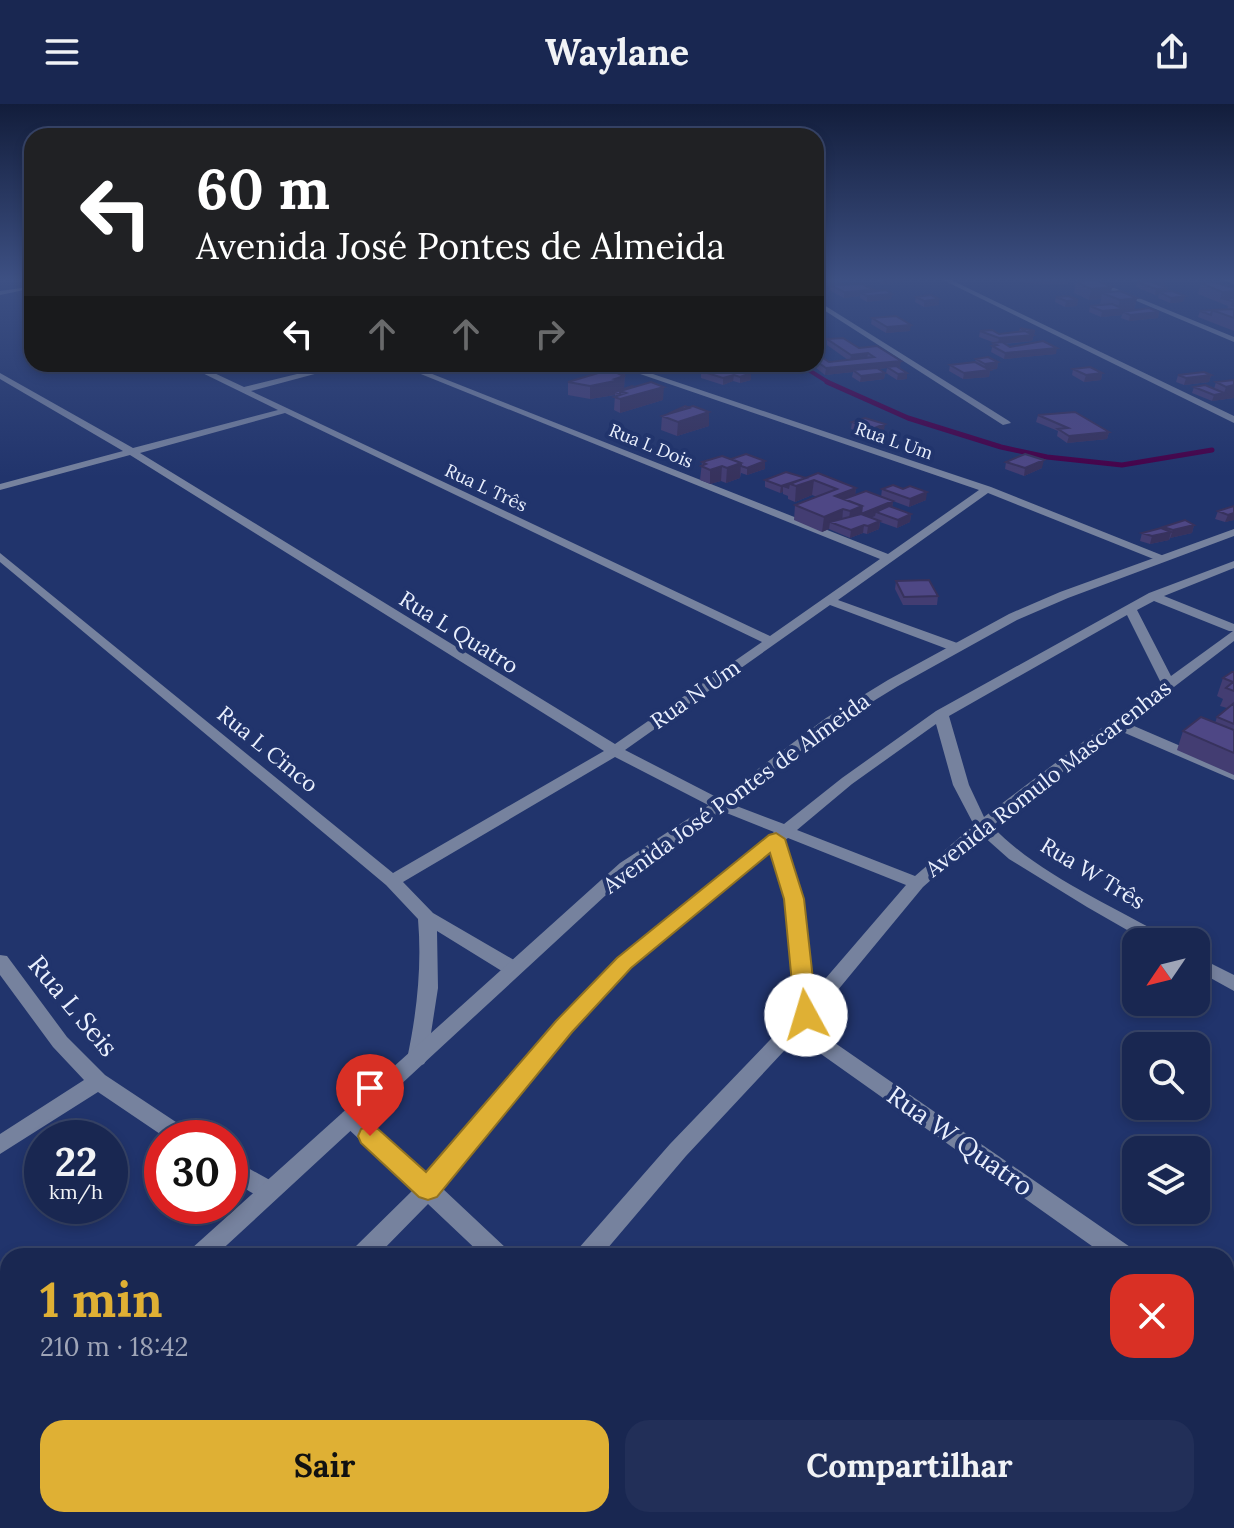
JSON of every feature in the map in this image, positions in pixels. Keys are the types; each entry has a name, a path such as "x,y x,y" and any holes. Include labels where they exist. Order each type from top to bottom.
{"street":[{"path":"883,344 1006,423"},
{"path":"1079,344 1234,420"},
{"name":"Rua L Três","path":"205,372 771,641"},
{"path":"243,390 316,372"},
{"name":"Rua L Dois","path":"420,372 891,559"},
{"name":"Rua L Um","path":"639,372 987,489 1160,558"},
{"name":"Rua L Quatro","path":"0,376 132,452 615,751 780,836 917,883"},
{"path":"0,487 284,411"},
{"name":"Rua N Um","path":"392,881 615,751 987,489"},
{"name":"Avenida José Pontes de Almeida","path":"208,1248 626,867 720,805 831,721 955,647 1064,595 1234,532"},
{"name":"Rua L Cinco","path":"0,556 392,881 427,917 459,940 512,968"},
{"path":"369,1248 428,1189 564,1026 624,963 847,781 941,714 1130,608 1234,564"},
{"path":"1153,596 1234,628"},
{"path":"830,601 955,647"},
{"path":"1130,608 1168,683"},
{"name":"Avenida Romulo Mascarenhas","path":"593,1248 678,1150 801,1020 917,883 982,826 1234,635"},
{"name":"Rua W Três","path":"941,714 963,790 982,826 1039,869 1138,928"},
{"path":"1118,724 1234,775"},
{"path":"780,836 794,899 801,1020"},
{"path":"417,1059 426,1017 431,969 427,917"},
{"name":"Rua L Seis","path":"0,961 60,1042 98,1081 156,1120"},
{"path":"1210,970 1234,984"},
{"name":"Rua W Quatro","path":"801,1020 1114,1248"},
{"path":"0,1145 98,1081"},
{"path":"351,1118 491,1248"},
{"path":"248,1178 269,1191"}],"building":[{"path":"835,344 853,344 859,348 877,346 901,361 824,367 824,359 829,362 874,357 868,353 851,355"},
{"path":"1050,344 1057,348 1005,353 992,346"},
{"path":"988,357 998,362 985,364 976,359"},
{"path":"975,362 990,370 964,373 950,365"},
{"path":"896,366 907,373 898,374 887,367"},
{"path":"1090,367 1102,373 1086,375 1073,369"},
{"path":"877,368 885,373 861,376 853,370"},
{"path":"602,372 621,372 617,373 624,376 615,379 620,380 590,386 568,382"},
{"path":"704,372 751,373 740,377 723,378"},
{"path":"1204,372 1211,375 1186,378 1178,375"},
{"path":"1234,380 1234,385 1226,387 1216,382"},
{"path":"651,382 664,387 620,399 614,397 626,393 620,391"},
{"path":"1205,385 1224,393 1214,395 1194,387"},
{"path":"693,406 709,412 678,422 662,416"},
{"path":"1075,412 1109,432 1069,436 1058,429 1068,428 1038,415"},
{"path":"865,418 885,424 872,429 852,422"},
{"path":"746,454 765,461 747,468 731,459"},
{"path":"1025,454 1044,460 1025,468 1006,462"},
{"path":"722,456 741,463 710,470 701,466 706,464 702,462"},
{"path":"786,472 806,478 781,486 765,480"},
{"path":"818,473 856,488 835,496 862,506 850,511 843,509 824,517 795,505 837,489 814,480 796,486 790,484"},
{"path":"893,485 903,489 910,486 927,492 910,499 882,489"},
{"path":"866,491 893,501 861,514 862,506 844,499"},
{"path":"889,506 911,514 898,520 876,512"},
{"path":"1234,506 1234,513 1228,515 1218,511"},
{"path":"861,514 880,521 851,530 830,522"},
{"path":"1185,520 1194,525 1173,530 1163,527"},
{"path":"1161,528 1171,532 1152,536 1142,533"},
{"path":"929,580 938,596 904,597 896,581"},
{"path":"1232,672 1234,691 1226,688 1233,682 1223,678"},
{"path":"1234,703 1234,724 1217,717"},
{"path":"1201,717 1234,730 1234,753 1183,731"}],"waterway":[{"path":"812,372 830,383"},
{"path":"830,383 908,418 1001,447 1047,457 1122,465 1212,450"}],"route":[{"path":"370,1136 428,1189 564,1026 624,963 776,839 794,899 806,1015"}]}
